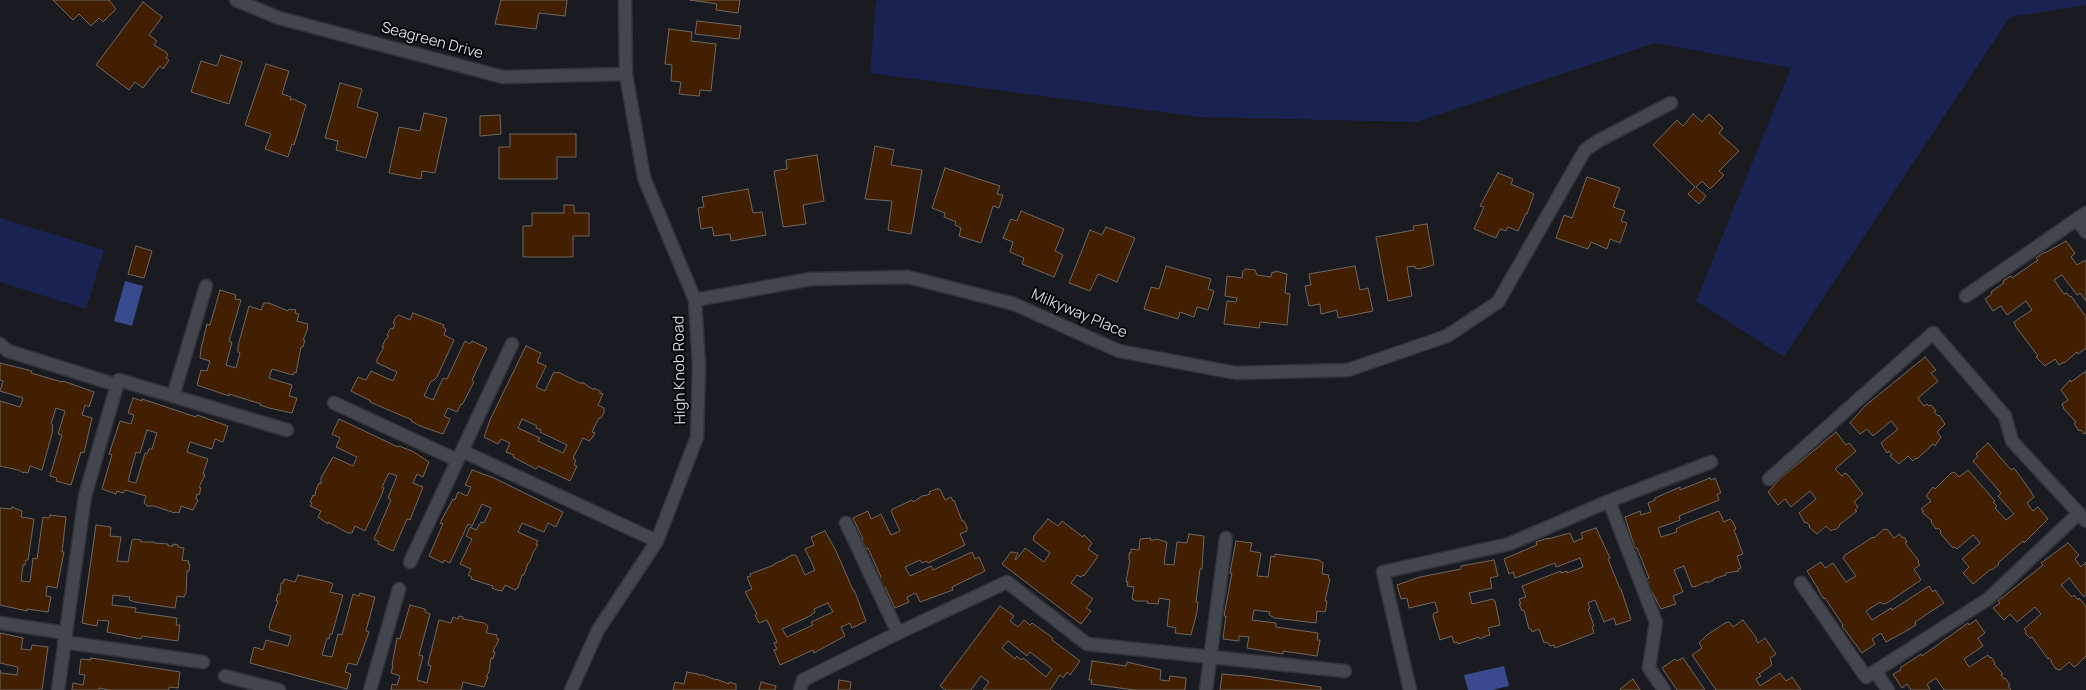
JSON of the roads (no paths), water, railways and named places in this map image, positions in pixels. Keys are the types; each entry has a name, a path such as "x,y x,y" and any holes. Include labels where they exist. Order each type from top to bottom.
{"street":[{"name":"Seagreen Drive","path":"236,0 279,18 503,77 626,74"},
{"name":"High Knob Road","path":"571,690 598,630 656,541 697,437 699,366 695,300 644,178 626,74 625,0"},
{"name":"Milkyway Place","path":"695,300 811,280 908,277 1014,304 1119,351 1236,373 1348,370 1446,336 1498,302 1585,150 1598,141 1671,103"},
{"path":"1966,296 2081,216 2086,232"},
{"path":"173,396 206,286"},
{"path":"1769,479 1933,333 2005,416 2012,441 2082,517 1988,599 1866,677 1800,583"},
{"path":"0,344 8,351 117,384"},
{"path":"410,562 512,344"},
{"path":"58,690 85,496 119,380 287,430"},
{"path":"334,403 656,541"},
{"path":"1410,690 1383,572 1509,544 1609,501 1711,462"},
{"path":"1609,501 1656,622 1649,668 1664,690"},
{"path":"846,524 898,633"},
{"path":"1206,690 1226,538"},
{"path":"800,690 803,680 1007,582 1087,644 1345,671"},
{"path":"370,690 399,589"},
{"path":"0,623 203,662"},
{"path":"1875,671 1888,690"},
{"path":"225,676 279,690"}]}
